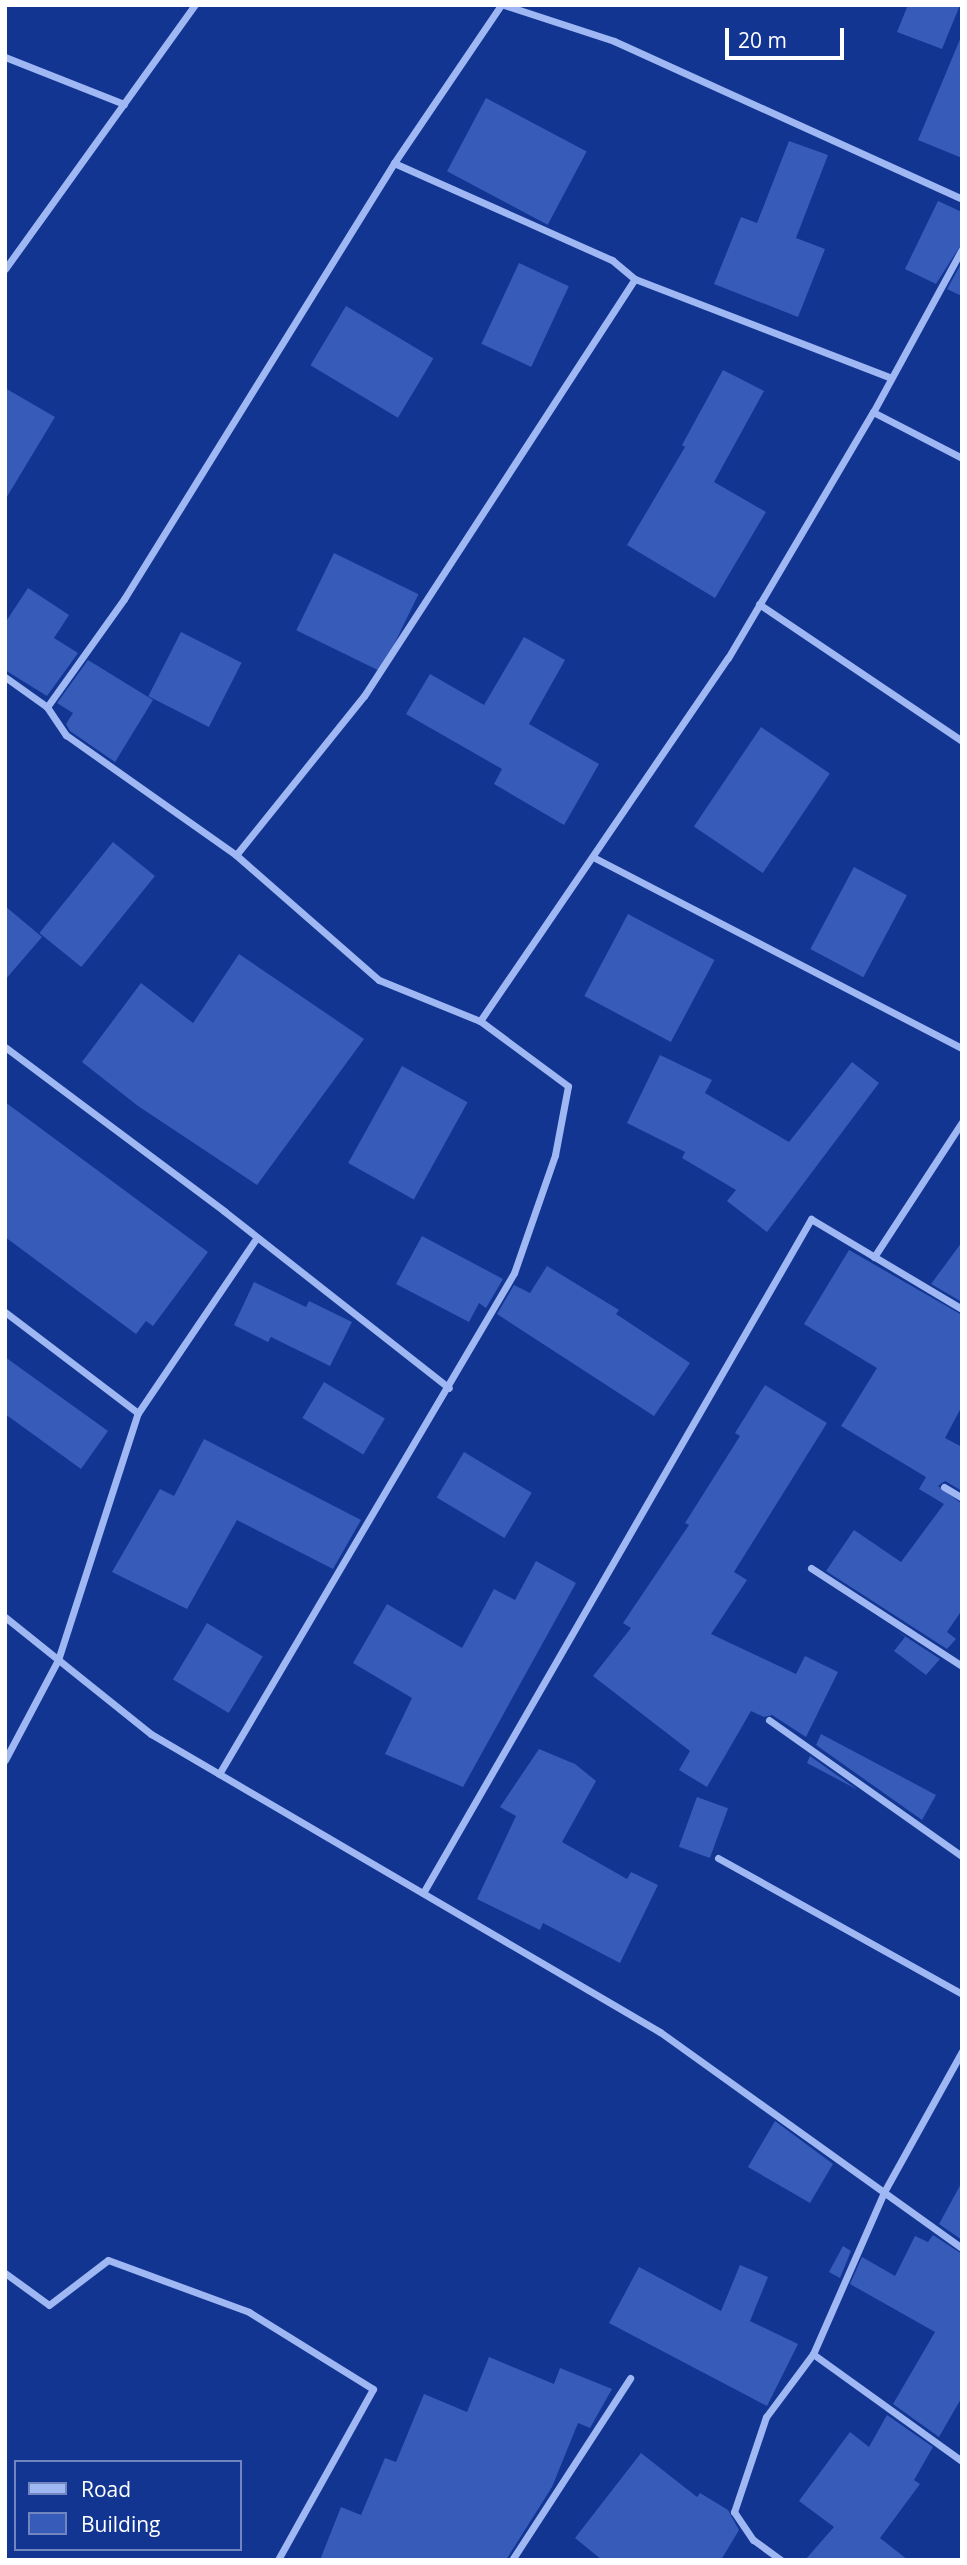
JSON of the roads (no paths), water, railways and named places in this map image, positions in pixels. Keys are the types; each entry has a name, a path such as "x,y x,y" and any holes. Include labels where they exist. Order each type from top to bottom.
{"street":[{"path":"5,269 195,5"},
{"path":"47,707 124,599 394,163 502,5 614,41 962,199"},
{"path":"5,57 124,104"},
{"path":"394,163 612,260 635,279 891,378"},
{"path":"481,1021 593,858 759,604 873,412 962,249"},
{"path":"236,855 364,696 635,279"},
{"path":"873,412 962,458"},
{"path":"759,604 962,741"},
{"path":"5,677 47,707 66,735 236,855 379,980 481,1021 568,1086 555,1154 514,1273 449,1388 219,1774"},
{"path":"593,858 962,1048"},
{"path":"5,1047 257,1237 449,1388"},
{"path":"874,1257 962,1122"},
{"path":"423,1893 811,1219 962,1309"},
{"path":"5,1760 58,1660 138,1413 257,1237"},
{"path":"5,1312 138,1413"},
{"path":"944,1486 962,1498"},
{"path":"811,1567 962,1666"},
{"path":"5,1617 151,1734 660,2032 962,2248"},
{"path":"769,1720 962,1856"},
{"path":"718,1858 962,1994"},
{"path":"780,2560 753,2540 734,2512 766,2417 813,2354 884,2192 962,2051"},
{"path":"5,2273 49,2305 108,2260 249,2312 373,2389 278,2560"},
{"path":"813,2354 962,2460"},
{"path":"512,2560 630,2378"}]}
